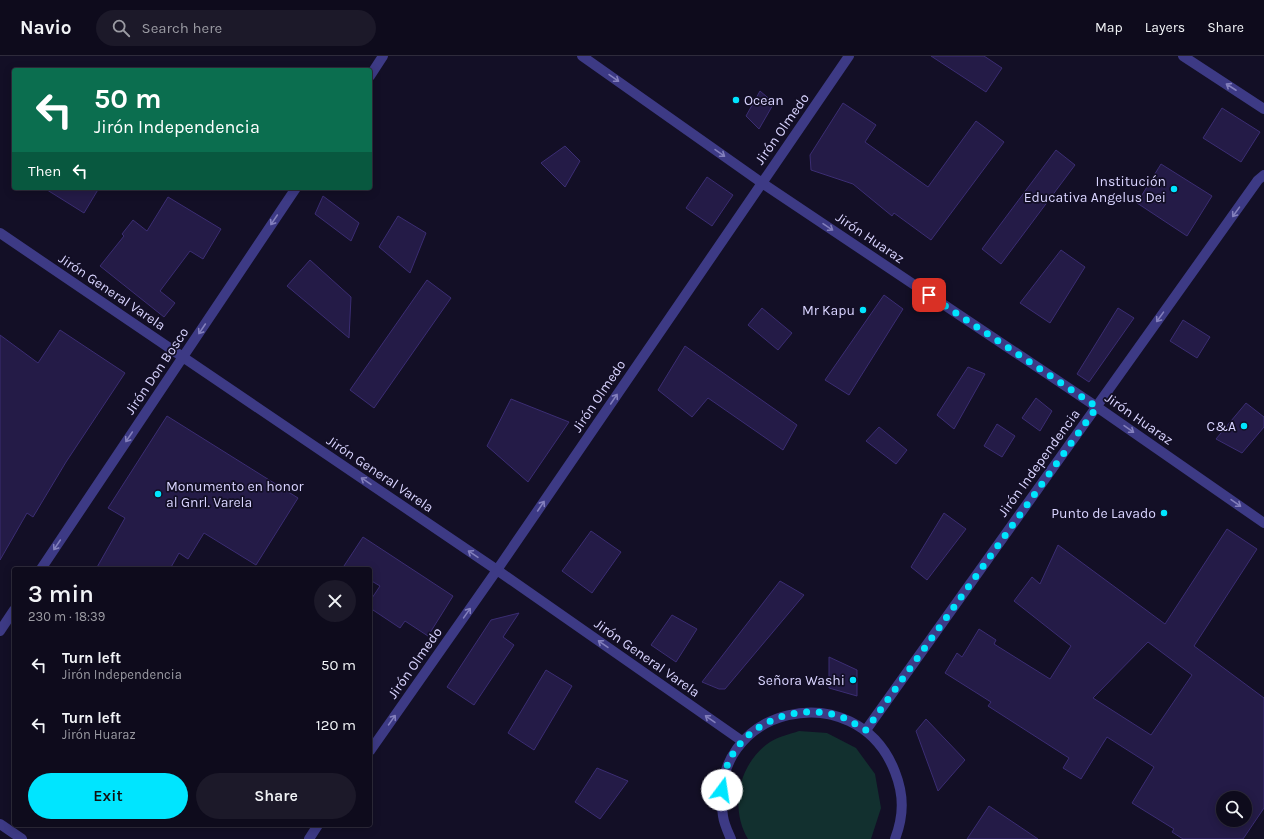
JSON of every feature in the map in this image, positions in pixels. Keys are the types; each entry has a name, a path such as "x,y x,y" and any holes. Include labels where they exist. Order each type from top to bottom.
{"street":[{"path":"372,73 384,56"},
{"name":"Jirón Huaraz","path":"582,56 762,183 1097,407 1264,523"},
{"name":"Jirón Olmedo","path":"372,749 497,570 850,56"},
{"path":"1183,56 1264,109"},
{"name":"Jirón Independencia","path":"866,730 1258,180 1264,175"},
{"name":"Jirón Don Bosco","path":"42,567 295,190"},
{"name":"Jirón General Varela","path":"0,233 497,570 742,741"},
{"path":"0,631 12,613"},
{"path":"731,839 723,817 722,790 728,764 742,741 763,724 788,714 815,712 842,717 866,730 889,755 901,788 902,822 895,839"},
{"path":"0,824 22,839"},
{"path":"308,839 317,827"}],"green space":[{"path":"799,731 827,733 856,748 875,774 881,808 871,839 748,839 742,827 738,800 744,773 759,751 770,742"}],"building":[{"path":"931,56 984,56 1002,68 986,92"},
{"path":"760,91 774,103 759,129 746,116"},
{"path":"843,103 876,125 865,142 928,187 976,121 1004,142 931,240 894,213 892,216 853,184 811,170 810,155"},
{"path":"1222,108 1260,132 1241,162 1203,138"},
{"path":"565,146 580,161 565,187 541,163"},
{"path":"1056,150 1075,165 1001,264 982,249"},
{"path":"1161,164 1212,196 1187,236 1137,203"},
{"path":"707,177 733,195 712,226 686,208"},
{"path":"47,190 98,190 84,213"},
{"path":"323,196 359,223 351,241 315,214"},
{"path":"168,197 221,229 203,259 190,251 160,291 175,303 164,317 100,266 124,236 122,234 133,220 147,231"},
{"path":"398,216 426,233 410,273 379,247"},
{"path":"1061,250 1085,267 1050,323 1020,303"},
{"path":"310,260 351,297 349,338 287,286"},
{"path":"427,280 451,298 374,408 350,390"},
{"path":"884,295 903,309 849,395 825,380"},
{"path":"762,308 792,333 778,350 748,325"},
{"path":"1118,308 1134,318 1089,382 1077,374"},
{"path":"1183,320 1210,337 1197,358 1170,341"},
{"path":"60,330 125,373 66,462 33,517 27,513 0,560 0,335 38,363"},
{"path":"685,346 797,425 783,450 708,398 692,417 658,390"},
{"path":"968,367 985,374 954,429 937,415"},
{"path":"1036,398 1052,411 1040,431 1022,418"},
{"path":"511,399 569,422 528,482 487,446"},
{"path":"1246,403 1264,417 1264,427 1242,453 1216,439"},
{"path":"167,416 298,498 256,565 204,533 188,559 179,553 171,567 97,567 125,518 108,508"},
{"path":"997,424 1015,436 1002,457 984,446"},
{"path":"879,427 907,450 896,464 866,441"},
{"path":"944,513 966,529 927,580 911,567"},
{"path":"1227,529 1257,549 1194,646 1264,698 1264,808 1252,826 1252,791 1216,791 1216,827 1251,827 1243,839 1183,839 1172,832 1174,829 1132,803 1154,767 1107,737 1081,779 1063,768 1069,758 988,706 991,702 945,673 957,653 962,657 979,629 996,640 994,644 1050,679 1071,646 1014,601 1032,577 1040,584 1058,545 1165,624","holes":["1148,642 1192,675 1151,735 1093,698"]},
{"path":"591,531 621,552 592,593 562,571"},
{"path":"363,537 453,596 428,636 405,621 400,628 372,609 372,598 380,586 372,581 372,567 343,567"},
{"path":"780,581 804,595 725,689 719,689 702,682"},
{"path":"519,613 503,637 514,645 474,705 447,687 491,620"},
{"path":"672,615 697,629 676,662 651,645"},
{"path":"829,657 857,670 857,696 829,688"},
{"path":"546,670 572,686 534,750 508,733"},
{"path":"926,719 965,760 938,791 916,731"},
{"path":"597,768 628,781 600,819 575,802"},
{"path":"989,806 1038,839 967,839"}],"place":[{"name":"Ocean","path":"736,100"},
{"name":"Institución Educativa Angelus Dei","path":"1174,189"},
{"name":"Mr Kapu","path":"863,310"},
{"name":"C&A","path":"1244,426"},
{"name":"Monumento en honor al Gnrl. Varela","path":"158,494"},
{"name":"Punto de Lavado","path":"1164,513"},
{"name":"Señora Washi","path":"853,680"}],"route":[{"path":"722,790 728,764 742,741 763,724 788,714 815,712 842,717 866,730 1097,407 929,295"}]}
